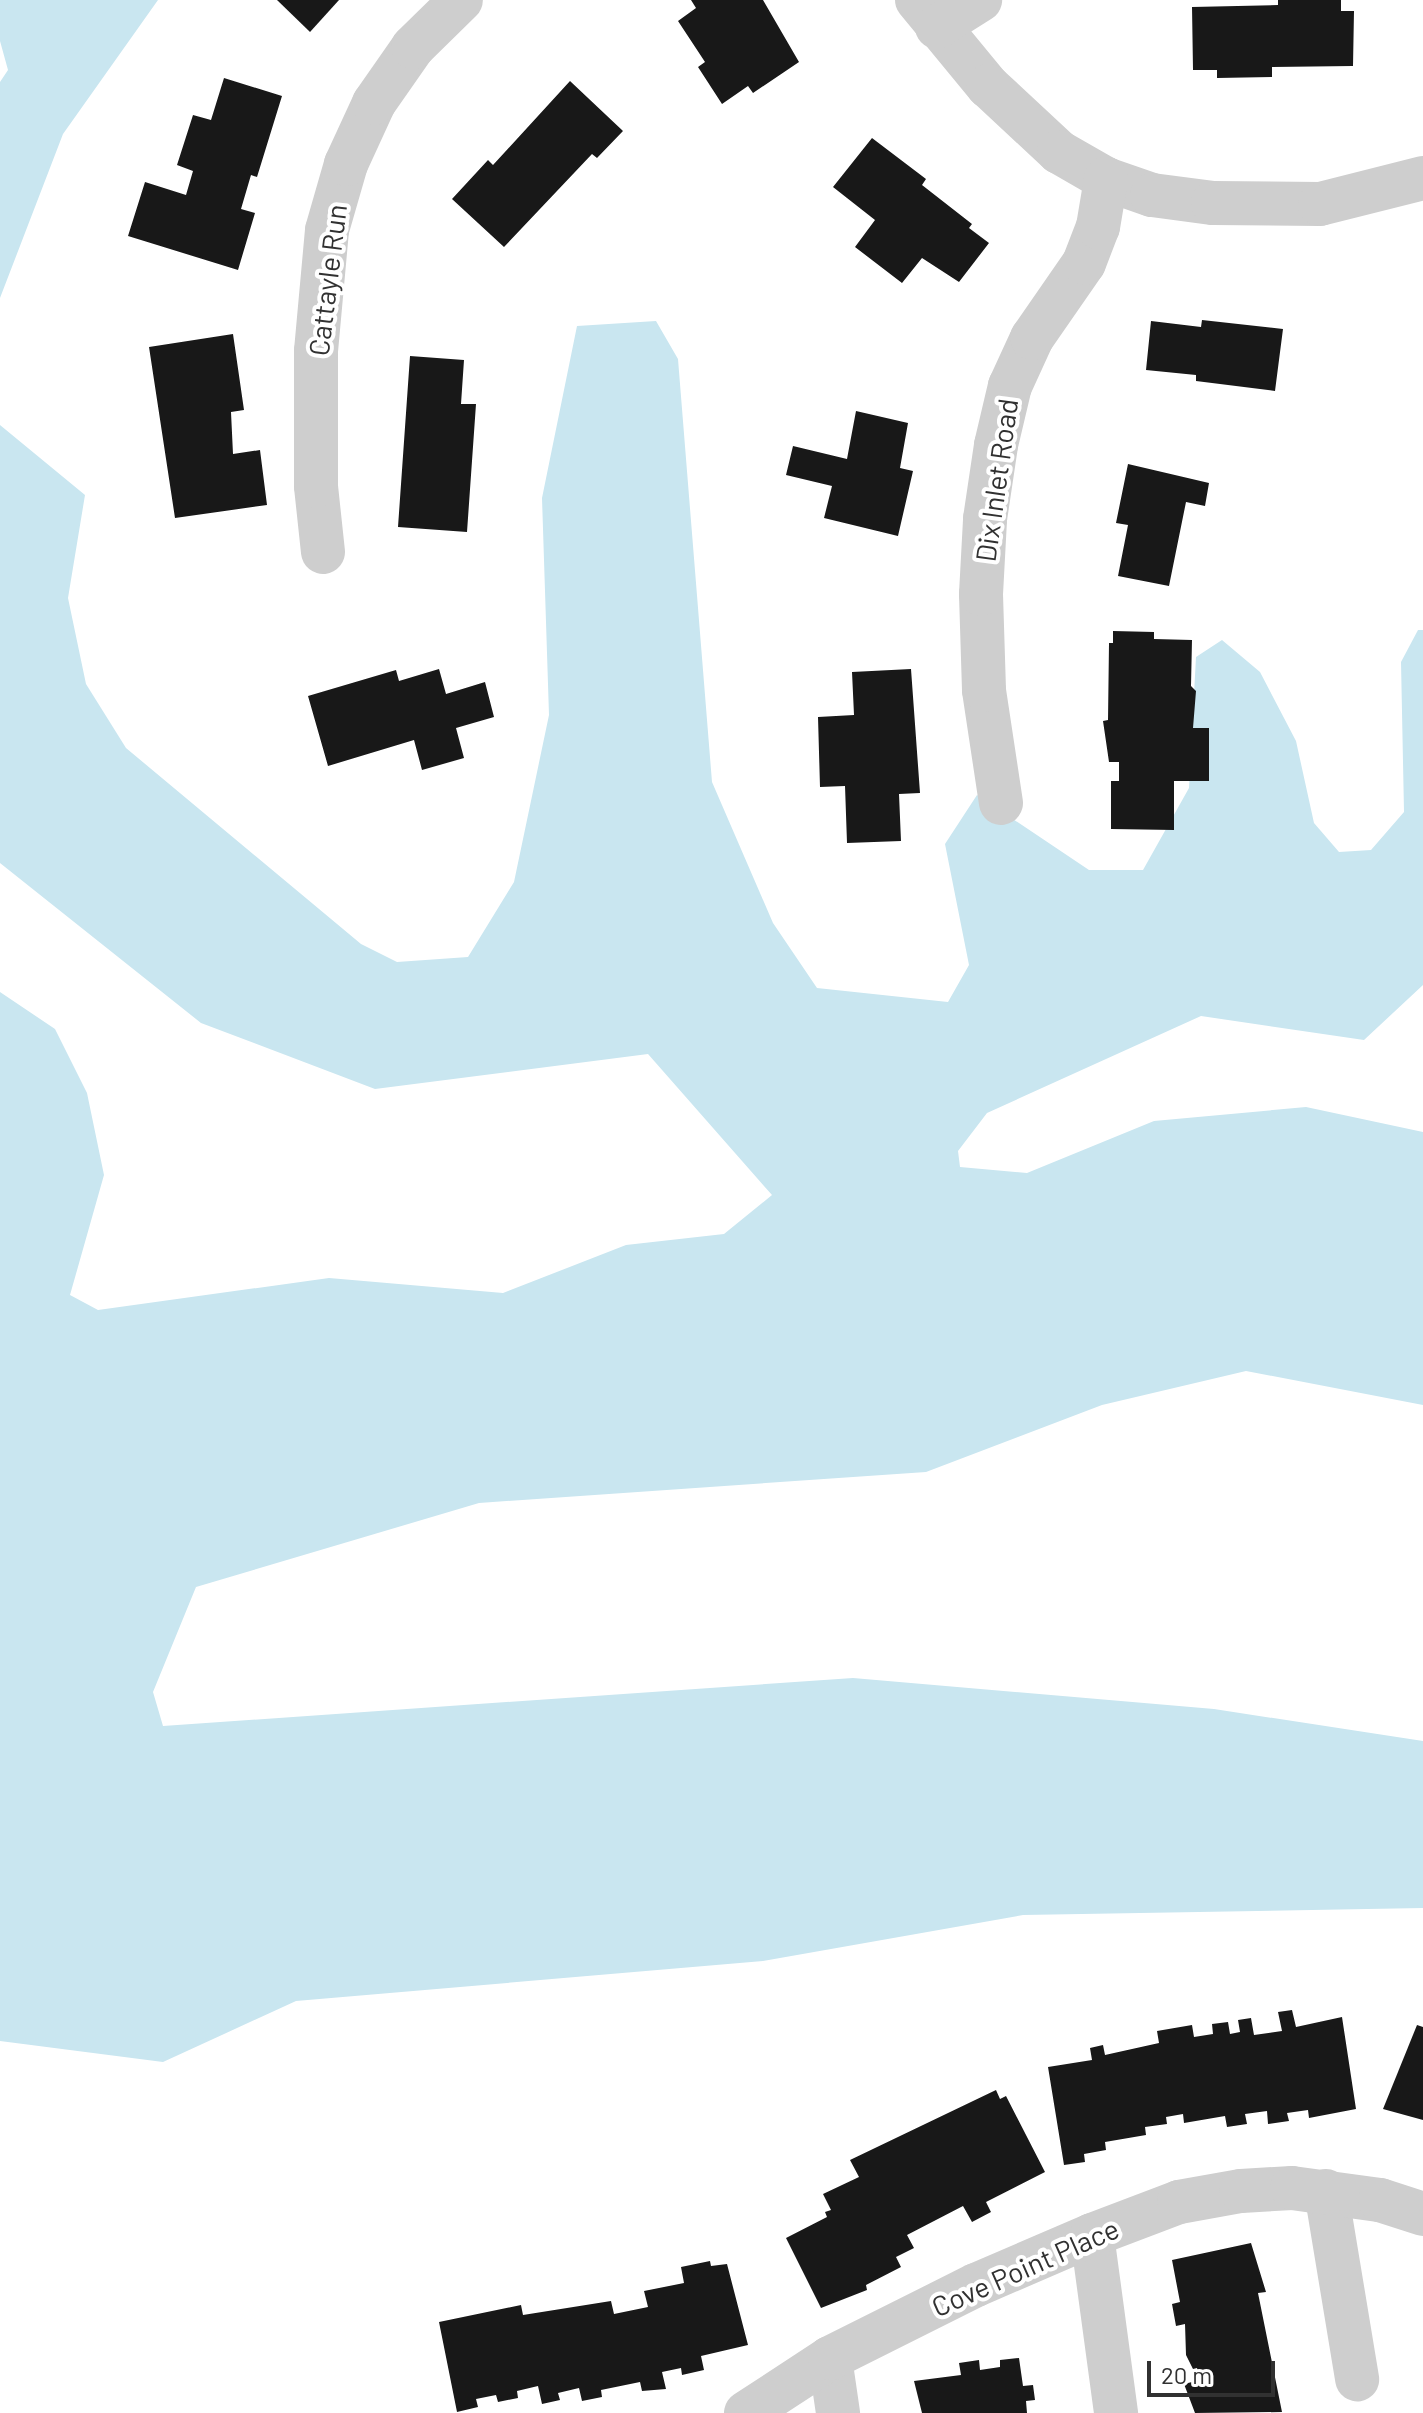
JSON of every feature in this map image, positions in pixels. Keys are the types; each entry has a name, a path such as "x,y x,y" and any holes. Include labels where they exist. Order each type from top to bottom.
{"street":[{"name":"Cattayle Run","path":"323,552 316,486 316,351 327,230 346,164 374,103 413,47 461,0"},
{"path":"980,0 927,14 988,86 1059,152 1106,179 1152,195 1213,203 1320,204 1423,178"},
{"name":"Dix Inlet Road","path":"1001,803 984,690 981,594 985,519 996,445 1010,386 1032,338 1084,263 1098,227 1106,179"},
{"name":"Cove Point Place","path":"746,2413 830,2358 976,2285 1092,2235 1195,2199 1241,2191 1326,2191 1380,2200 1423,2214"},
{"path":"1326,2191 1357,2379"},
{"path":"1092,2235 1116,2413"},
{"path":"830,2358 838,2413"}],"water":[{"path":"0,0 158,0 63,134 0,298 0,82 8,70 0,41"},
{"path":"656,321 678,359 712,782 773,923 817,988 948,1002 969,965 945,844 977,795 1089,870 1143,870 1189,788 1196,657 1222,640 1260,672 1296,741 1314,823 1339,852 1371,850 1404,812 1401,662 1418,630 1423,630 1423,985 1364,1040 1201,1016 987,1113 958,1151 960,1167 1027,1173 1154,1121 1306,1107 1423,1132 1423,1405 1246,1371 1102,1405 926,1472 479,1503 196,1587 153,1692 163,1726 853,1678 1214,1709 1423,1741 1423,1908 1023,1915 763,1961 296,2001 163,2062 0,2041 0,992 55,1029 87,1093 104,1175 70,1295 98,1310 329,1278 503,1293 626,1245 724,1234 772,1195 648,1054 375,1089 201,1023 0,863 0,425 85,495 68,598 86,684 126,748 361,944 397,962 468,957 514,882 549,715 542,498 577,326"}],"building":[{"path":"277,0 339,0 310,32"},
{"path":"691,0 763,0 799,62 753,93 748,86 722,104 698,67 705,62 678,21 696,8"},
{"path":"1278,0 1341,0 1341,11 1354,11 1353,66 1272,67 1272,77 1217,78 1217,70 1193,70 1192,7 1278,5"},
{"path":"224,78 282,96 257,177 251,175 241,209 255,213 238,270 128,236 145,182 186,195 193,171 177,165 193,115 211,120"},
{"path":"570,81 623,131 597,158 592,154 504,247 452,199 488,160 493,165"},
{"path":"872,138 926,179 922,185 972,224 969,228 989,243 959,282 922,258 902,283 855,247 875,220 833,187"},
{"path":"1202,320 1283,329 1275,391 1196,381 1196,375 1146,370 1151,321 1201,327"},
{"path":"233,334 244,410 231,412 233,454 260,450 267,505 175,518 149,347"},
{"path":"410,356 464,360 461,404 476,404 467,532 398,527"},
{"path":"856,411 908,423 900,468 913,471 898,536 824,518 832,486 786,475 793,446 847,459"},
{"path":"1128,464 1209,483 1205,506 1186,502 1169,586 1118,576 1128,525 1116,523"},
{"path":"1113,631 1154,632 1154,639 1192,640 1191,686 1196,691 1193,728 1209,728 1209,781 1174,781 1174,830 1111,829 1111,781 1119,781 1119,762 1109,762 1103,721 1108,720 1109,643 1113,643"},
{"path":"439,669 446,694 485,682 494,717 456,728 464,758 422,770 414,740 328,766 308,696 396,670 399,681"},
{"path":"911,669 920,793 899,794 901,841 847,843 845,786 820,787 818,717 854,715 852,672"},
{"path":"1292,2010 1296,2027 1342,2017 1356,2109 1309,2118 1308,2110 1287,2113 1289,2121 1268,2124 1267,2111 1245,2114 1247,2124 1227,2127 1225,2116 1184,2123 1183,2114 1166,2117 1167,2124 1145,2127 1146,2135 1105,2142 1106,2150 1084,2154 1085,2162 1064,2165 1048,2067 1092,2060 1090,2048 1103,2045 1105,2055 1159,2043 1157,2031 1192,2025 1194,2037 1213,2034 1212,2024 1228,2022 1230,2034 1240,2032 1238,2020 1251,2018 1254,2035 1282,2031 1278,2012"},
{"path":"1417,2025 1423,2027 1423,2120 1383,2109"},
{"path":"996,2090 1000,2099 1006,2096 1045,2172 986,2202 991,2212 972,2222 963,2206 907,2235 914,2248 896,2257 901,2267 866,2285 867,2290 821,2308 786,2238 827,2217 825,2212 831,2210 823,2194 859,2177 850,2160"},
{"path":"1251,2243 1266,2292 1258,2293 1282,2412 1195,2413 1184,2384 1200,2380 1197,2368 1193,2369 1186,2355 1185,2324 1176,2326 1172,2304 1180,2302 1172,2260"},
{"path":"710,2261 711,2266 727,2264 748,2345 701,2356 704,2370 682,2375 681,2368 662,2372 666,2389 642,2391 640,2382 601,2390 602,2397 582,2401 579,2388 558,2393 560,2400 542,2404 538,2386 517,2391 518,2398 498,2402 496,2395 476,2399 478,2407 457,2412 439,2322 521,2305 523,2315 611,2301 614,2314 648,2307 644,2291 684,2283 681,2267"},
{"path":"1019,2358 1023,2386 1033,2385 1035,2400 1026,2401 1027,2413 922,2413 914,2381 961,2375 959,2363 979,2360 980,2370 1000,2367 1000,2360"}]}
